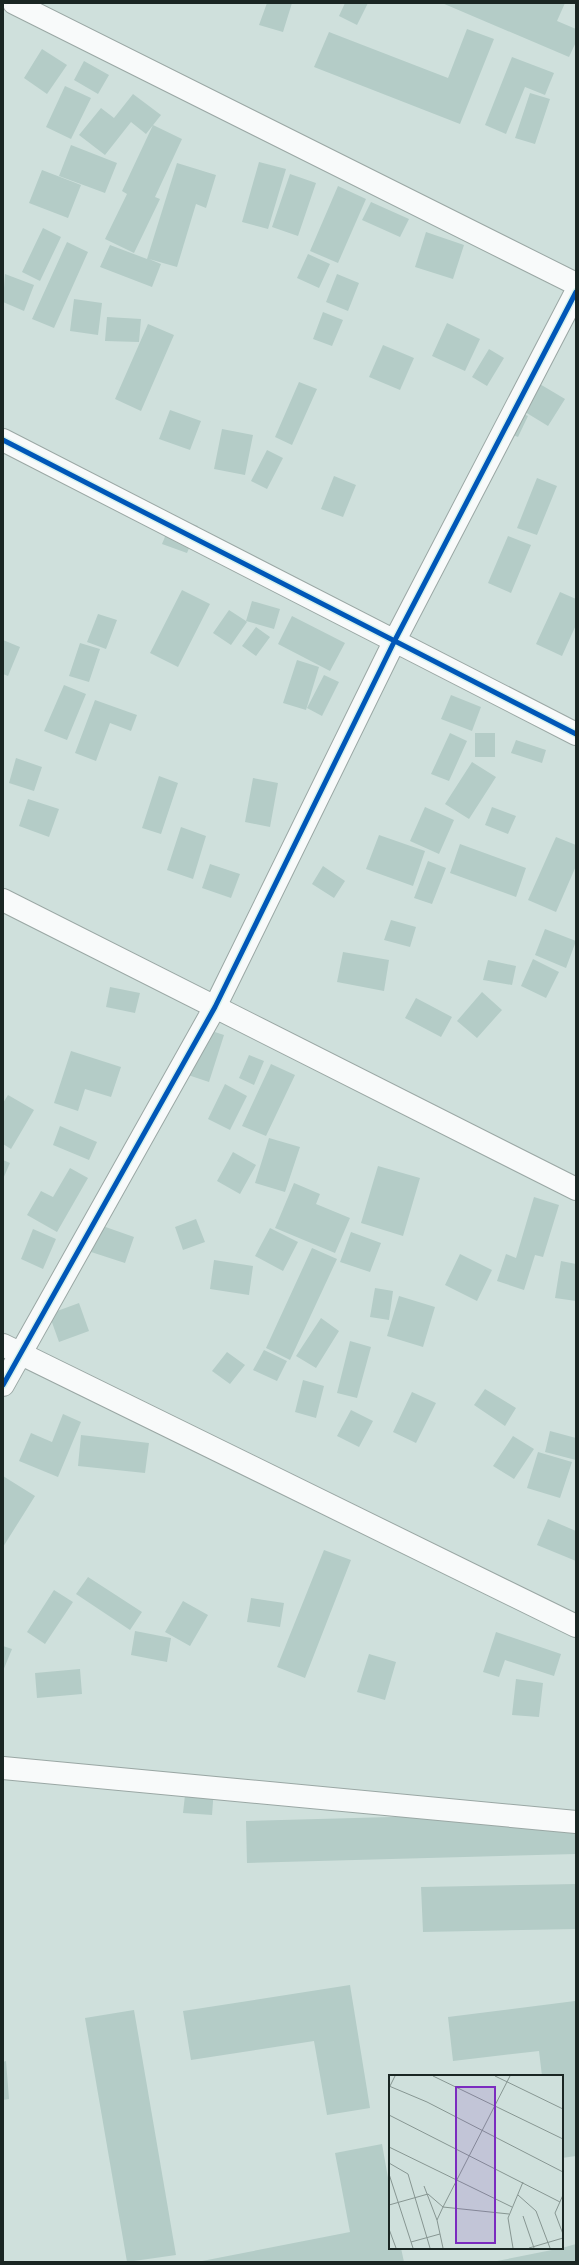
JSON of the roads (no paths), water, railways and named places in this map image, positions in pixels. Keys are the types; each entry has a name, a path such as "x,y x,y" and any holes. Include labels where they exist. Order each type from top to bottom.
{"street":[{"path":"14,3 576,284"},
{"path":"3,1385 11,1349 215,1007 395,640 576,292"},
{"path":"3,440 576,734"},
{"path":"3,900 576,1189"},
{"path":"11,1349 576,1626"},
{"path":"3,1768 576,1822"}]}
